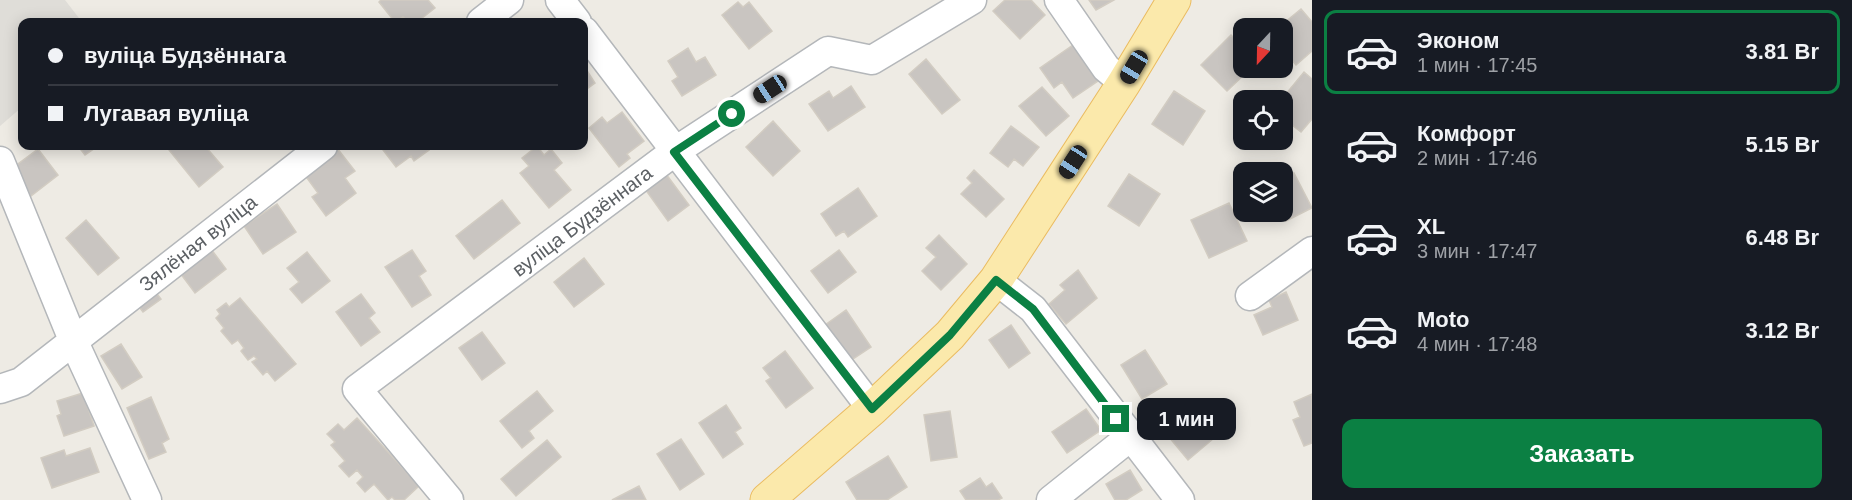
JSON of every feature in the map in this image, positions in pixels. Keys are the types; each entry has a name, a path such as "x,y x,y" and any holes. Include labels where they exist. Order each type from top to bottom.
{"main road":[{"path":"767,500 872,409 950,335 996,280 1124,83 1174,0"}],"street":[{"path":"486,18 509,0"},
{"path":"560,0 574,18"},
{"name":"вуліца Будзённага","path":"449,500 357,389 674,152 828,51 872,60 972,0"},
{"path":"1059,0 1106,68 1124,83"},
{"path":"588,36 872,409"},
{"name":"Зялёная вуліца","path":"0,389 21,382 317,150"},
{"path":"0,161 73,340 147,500"},
{"path":"1250,296 1312,251"},
{"path":"996,280 1033,309 1180,500"},
{"path":"1051,500 1130,437"}],"shaded area":[{"path":"0,0 65,0 79,18 18,18 18,110 0,126"}],"building":[{"path":"381,0 428,0 435,8 422,18 392,18 379,2"},
{"path":"1005,0 1031,0 1045,15 1020,39 993,11"},
{"path":"1089,0 1114,0 1096,10"},
{"path":"738,2 743,7 749,2 772,31 749,49 722,15"},
{"path":"1301,9 1312,22 1312,51 1296,65 1293,62 1293,18 1290,18"},
{"path":"1231,35 1233,37 1233,78 1241,78 1227,91 1201,65"},
{"path":"1073,45 1098,81 1073,98 1062,82 1054,88 1040,68"},
{"path":"688,48 696,62 705,57 716,75 682,96 672,81 678,77 668,61"},
{"path":"926,59 960,100 942,114 909,74"},
{"path":"588,72 595,83 588,88"},
{"path":"1304,72 1312,79 1312,119 1301,132 1293,126 1293,90 1289,90"},
{"path":"851,86 865,107 828,131 809,104 829,91 833,98"},
{"path":"1042,87 1069,116 1046,136 1019,106"},
{"path":"1174,91 1205,111 1183,145 1152,124"},
{"path":"622,112 644,141 627,154 630,158 619,167 589,128 602,117 607,123"},
{"path":"773,121 800,151 773,176 746,147"},
{"path":"1011,126 1039,147 1023,166 1014,159 1008,167 990,153"},
{"path":"39,150 58,175 31,196 10,170"},
{"path":"81,150 92,150 85,155"},
{"path":"169,150 208,150 223,167 199,187"},
{"path":"334,150 339,150 355,171 345,178 356,193 326,216 312,197 318,193 304,174"},
{"path":"383,150 429,150 414,161 411,156 396,167"},
{"path":"532,150 540,150 544,155 552,150 562,163 554,170 571,190 549,208 520,173 529,166 522,158"},
{"path":"974,170 1004,199 986,217 961,194 972,183 967,178"},
{"path":"1293,173 1312,208 1293,218"},
{"path":"666,174 689,205 668,221 645,189"},
{"path":"1129,174 1160,194 1139,226 1108,206"},
{"path":"858,188 877,216 848,237 844,231 836,236 821,214"},
{"path":"502,200 520,223 474,259 456,236"},
{"path":"1229,203 1233,211 1233,222 1238,222 1247,241 1209,258 1191,220"},
{"path":"277,204 296,232 263,254 244,226"},
{"path":"86,220 119,258 98,275 66,238"},
{"path":"939,235 967,264 941,290 922,271 936,257 926,248"},
{"path":"205,241 226,269 195,293 174,265"},
{"path":"412,250 426,271 419,276 431,295 412,307 385,267"},
{"path":"839,250 856,272 828,293 811,271"},
{"path":"307,252 330,281 302,303 290,289 299,282 287,268"},
{"path":"584,258 604,284 574,307 554,282"},
{"path":"1078,270 1097,298 1066,324 1049,304 1065,290 1060,285"},
{"path":"151,286 161,299 143,312 133,299"},
{"path":"1286,292 1298,320 1263,335 1254,315 1272,307 1269,300"},
{"path":"361,294 375,313 369,318 380,332 361,346 336,312"},
{"path":"240,298 296,364 275,381 267,371 263,375 252,362 257,359 254,356 248,360 241,351 244,348 238,340 232,344 221,331 224,328 216,318 220,314 217,310 226,303 229,307"},
{"path":"846,310 871,347 844,365 825,325"},
{"path":"1011,325 1030,353 1009,368 989,340"},
{"path":"482,332 505,363 482,380 459,348"},
{"path":"121,344 142,377 122,389 101,356"},
{"path":"1145,350 1167,384 1142,399 1121,365"},
{"path":"785,351 813,388 786,408 766,381 771,378 763,368"},
{"path":"537,391 553,411 529,431 534,438 522,448 500,421"},
{"path":"83,393 94,426 64,436 57,416 61,414 57,401"},
{"path":"1312,394 1312,443 1304,446 1293,420 1300,417 1294,402"},
{"path":"151,397 169,439 162,443 166,452 149,459 127,408"},
{"path":"726,405 741,428 735,432 743,444 723,458 699,423"},
{"path":"1206,406 1218,419 1213,424 1220,433 1188,460 1169,437"},
{"path":"1086,409 1101,430 1067,453 1052,432"},
{"path":"950,411 957,457 931,461 924,415"},
{"path":"357,418 419,486 404,500 395,500 392,497 388,500 374,484 365,492 357,483 363,477 357,470 349,477 339,466 345,461 331,445 335,442 327,434 338,424 344,430"},
{"path":"681,439 704,474 680,490 657,454"},
{"path":"547,440 561,457 516,496 501,479"},
{"path":"90,448 99,472 52,488 41,458 64,450 66,456"},
{"path":"888,456 907,487 887,500 857,500 846,482"},
{"path":"1130,470 1142,490 1126,500 1115,500 1106,484"},
{"path":"980,478 986,487 992,483 1002,498 966,500 960,491"},
{"path":"639,486 646,500 612,500"}],"route":[{"path":"732,114 674,152 872,409 950,335 996,280 1033,309 1116,419"}]}
